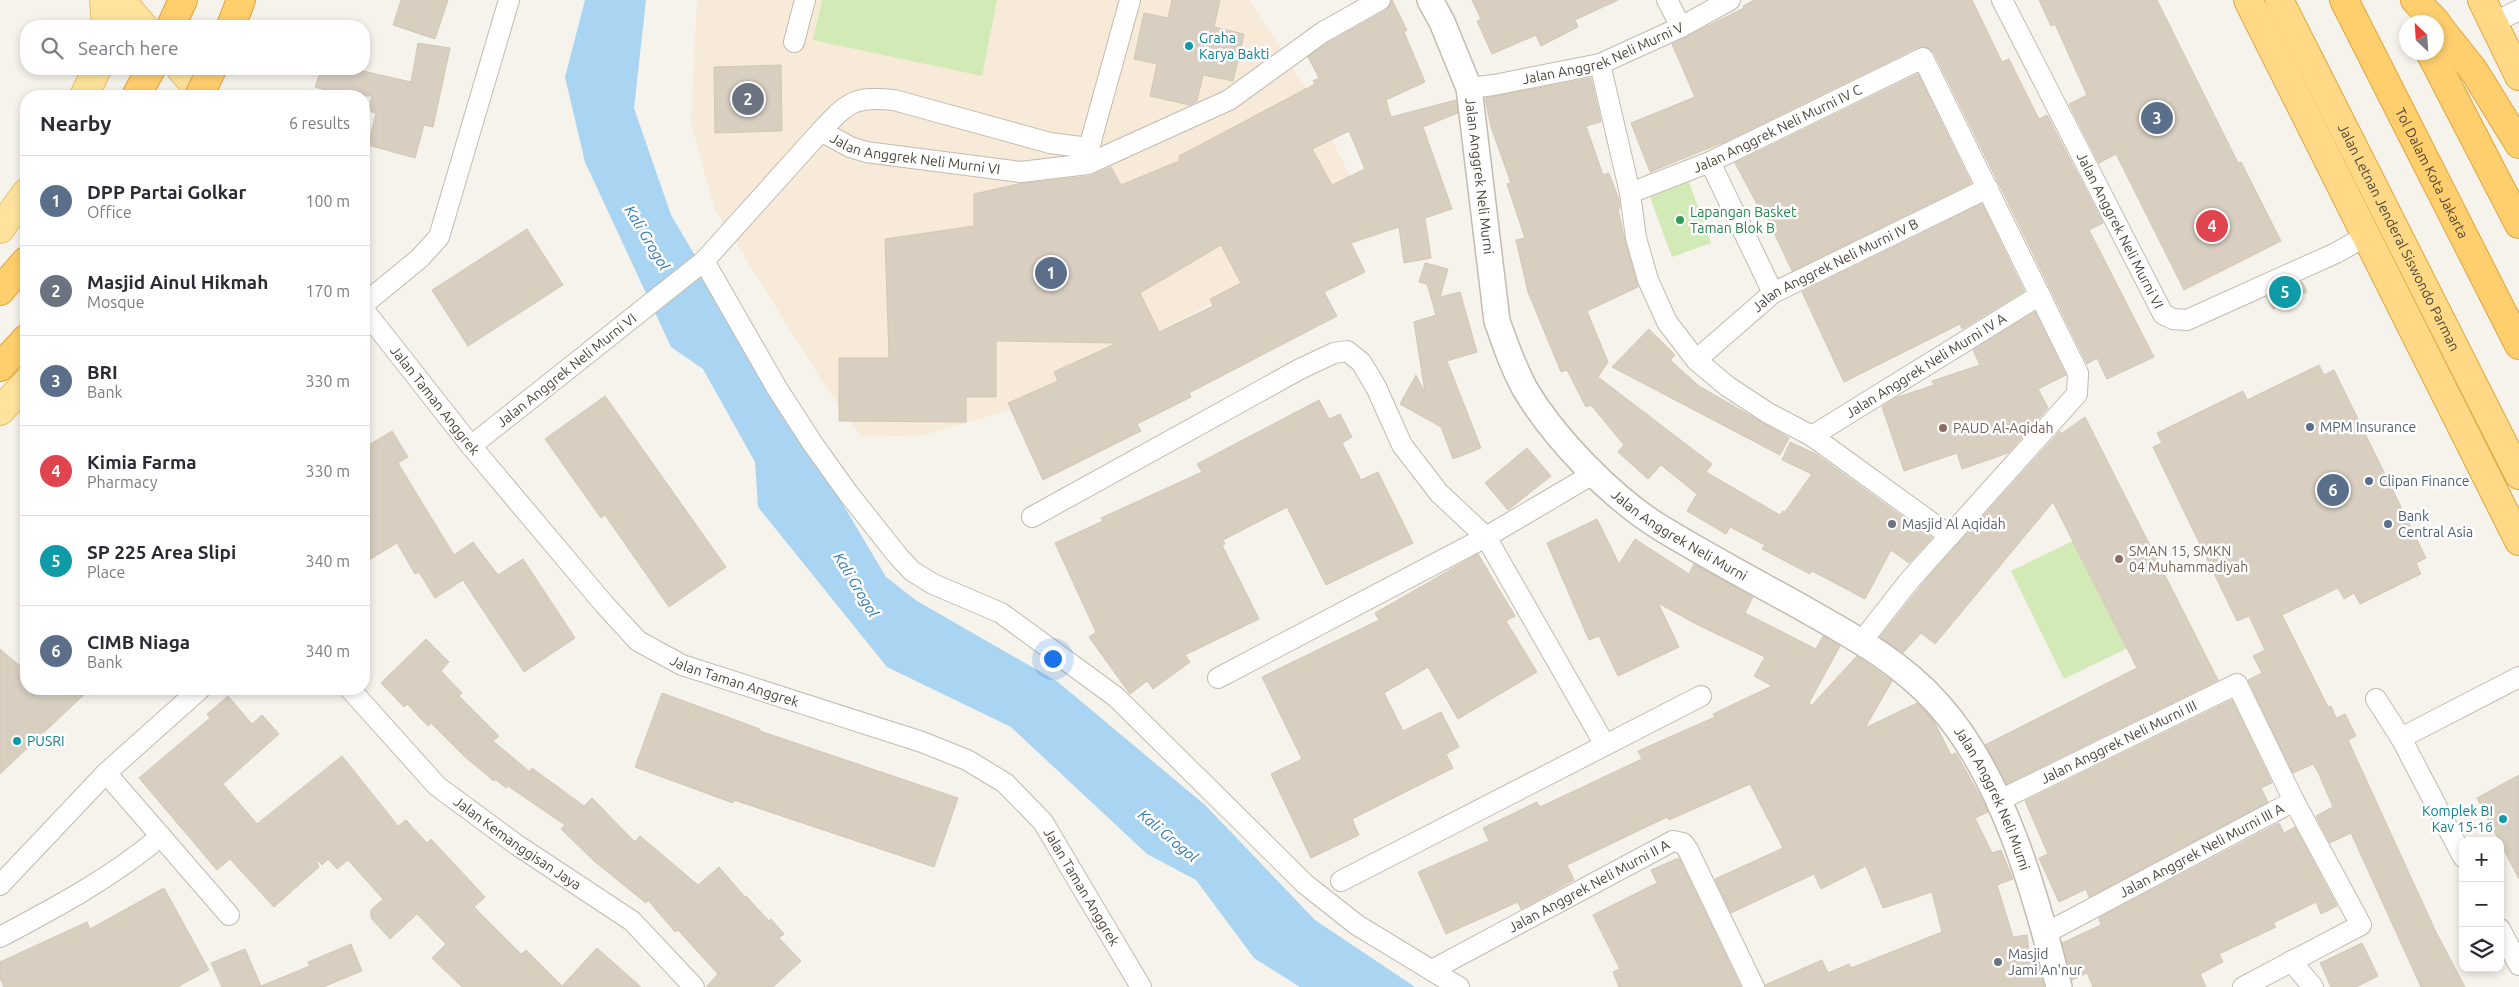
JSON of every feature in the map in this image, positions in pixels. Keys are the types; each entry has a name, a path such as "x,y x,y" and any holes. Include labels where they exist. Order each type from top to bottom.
{"highway":[{"path":"173,20 183,0"},
{"path":"2248,0 2519,541"},
{"name":"Jalan Letnan Jenderal Siswondo Parman","path":"2279,0 2519,475"},
{"name":"Tol Dalam Kota Jakarta","path":"2344,0 2519,346"},
{"path":"2403,0 2410,15"},
{"path":"2415,0 2429,15"},
{"path":"2488,11 2519,76"},
{"path":"2444,33 2474,71 2519,144"},
{"path":"2434,60 2519,224"},
{"path":"139,90 148,75"},
{"path":"202,90 209,75"},
{"path":"0,367 20,345"},
{"path":"2456,413 2496,428 2485,475"}],"main road":[{"path":"104,0 106,20"},
{"path":"120,0 138,20"},
{"path":"87,90 94,75"},
{"path":"186,75 200,90"},
{"path":"0,229 20,201"},
{"path":"0,411 20,389"}],"street":[{"path":"370,299 420,258 439,237 509,0"},
{"path":"794,42 805,0"},
{"path":"821,131 843,108 858,100 875,98 894,100 1050,143 1089,156 1130,0"},
{"name":"Jalan Anggrek Neli Murni VI","path":"471,446 645,310 703,262 821,131 850,147 866,152 1021,172 1089,156 1229,100 1323,32 1380,0"},
{"name":"Jalan Anggrek Neli Murni","path":"1430,0 1442,22 1469,88 1497,321 1508,354 1525,389 1548,421 1593,474 1659,527 1862,641 1902,668 1940,706 1976,758 2000,800 2046,933 2059,987"},
{"path":"1667,0 1681,27"},
{"name":"Jalan Anggrek Neli Murni V","path":"1469,88 1494,85 1600,64 1681,27 1730,0"},
{"name":"Jalan Anggrek Neli Murni VI","path":"2002,0 2163,314 2173,319 2187,320 2336,253 2366,236"},
{"path":"2488,11 2519,10"},
{"name":"Jalan Anggrek Neli Murni IV C","path":"1630,193 1710,162 1923,58 1988,188"},
{"path":"1600,64 1630,193 1636,238 1648,280 1667,322 1696,360 1727,386 1768,413 1812,436 1950,536"},
{"path":"1710,162 1773,293"},
{"path":"1862,641 1909,581 2078,394 2078,373 1988,188"},
{"name":"Jalan Anggrek Neli Murni IV B","path":"1696,360 1773,293 1988,188"},
{"path":"703,262 778,390 813,444 848,493 912,571 933,584 1001,613 1104,688 1305,884 1357,925 1459,987"},
{"name":"Jalan Anggrek Neli Murni IV A","path":"1812,436 2040,295"},
{"name":"Jalan Taman Anggrek","path":"370,318 471,446 604,604 638,641 682,665 931,746 967,760 1005,783 1043,822 1141,987"},
{"path":"1032,517 1300,369 1334,353 1347,351 1361,362 1376,387 1402,445 1439,494 1486,537 1605,745"},
{"path":"1218,678 1486,537 1593,474"},
{"path":"2401,738 2519,676"},
{"name":"Jalan Anggrek Neli Murni III","path":"2000,800 2237,684"},
{"name":"Jalan Anggrek Neli Murni III A","path":"2046,933 2294,801 2237,684"},
{"path":"0,885 106,773 193,695"},
{"name":"Jalan Kemanggisan Jaya","path":"355,695 437,786 517,845 632,921 694,987"},
{"path":"1341,881 1701,696"},
{"path":"2376,699 2401,738 2459,849"},
{"path":"106,773 229,915"},
{"path":"2244,987 2361,925 2294,801"},
{"path":"0,937 96,883 143,851 161,836"},
{"name":"Jalan Anggrek Neli Murni II A","path":"1432,970 1673,841 1683,843 1688,850 1754,987"},
{"path":"2504,937 2519,965"},
{"path":"2291,961 2313,987"}],"shaded area":[{"path":"697,0 1249,0 1308,91 1370,217 1020,407 924,435 861,437 820,378 715,209 691,124"}],"green space":[{"path":"822,0 997,0 982,76 813,40"},
{"name":"Lapangan Basket Taman Blok B","path":"1689,182 1711,243 1672,257 1650,197"},
{"path":"2083,536 2136,644 2064,679 2011,571"}],"water":[{"name":"Kali Grogol","path":"585,0 646,0 634,108 671,215 886,577 917,601 1058,682 1205,805 1315,920 1415,987 1300,987 1254,958 1196,880 1147,854 1011,727 887,667 758,507 755,462 703,369 671,347 585,162 565,77"}],"building":[{"path":"401,0 448,0 435,39 393,25"},
{"name":"Graha Karya Bakti","path":"1172,0 1220,0 1214,27 1244,34 1233,81 1203,75 1197,101 1190,105 1150,96 1157,64 1134,59 1144,13 1168,18"},
{"path":"1392,0 1407,30 1404,32 1425,82 1386,100 1391,117 1456,100 1458,113 1423,127 1452,209 1425,218 1431,258 1404,263 1399,227 1351,243 1365,272 1324,292 1337,316 1189,393 1191,397 1137,424 1141,431 1043,480 1008,403 1058,381 1054,372 1117,343 996,341 996,397 966,397 966,422 839,421 839,358 889,358 885,239 974,226 974,194 1018,184 1090,176 1111,167 1121,185 1179,161 1179,156 1315,84 1313,81 1319,78 1308,57 1329,42 1386,10","holes":["1349,131 1365,169 1332,185 1312,149","1221,245 1241,283 1210,299 1213,306 1159,332 1140,293"]},
{"path":"1472,0 1618,0 1575,20 1578,27 1541,46 1536,35 1492,54 1477,21 1481,19"},
{"path":"1754,0 1972,0 2002,62 2009,59 2039,119 2047,115 2103,223 2089,230 2154,357 2107,379 2097,358 2087,364 1934,53 1929,48 1918,47 1724,142 1650,172 1631,123 1695,97 1672,44 1744,8 1743,6"},
{"path":"2039,0 2157,0 2238,163 2241,162 2281,241 2184,290 2116,154 2099,163 2069,104 2087,95 2055,24 2051,26"},
{"path":"418,43 450,48 433,127 424,125 415,158 370,146 370,137 376,113 370,112 372,96 370,96 370,90 326,90 315,87 319,75 370,75 370,73 411,82"},
{"path":"781,65 782,131 715,133 714,67"},
{"path":"1918,74 1971,183 1792,271 1761,205 1758,206 1735,163"},
{"path":"1591,78 1601,122 1586,126 1603,175 1609,173 1619,200 1620,208 1618,209 1638,287 1587,311 1608,362 1598,377 1712,464 1706,472 1780,515 1783,511 1785,512 1812,474 1782,460 1790,442 1816,454 1932,538 1909,563 1891,550 1865,599 1812,571 1810,574 1762,549 1765,545 1730,527 1726,534 1687,511 1697,494 1661,465 1648,479 1618,452 1624,445 1591,405 1586,407 1567,370 1561,372 1528,292 1516,240 1525,238 1507,184 1511,183 1491,127 1485,98"},
{"path":"1982,204 2024,291 1962,329 1960,324 1844,382 1802,292"},
{"path":"527,229 563,285 468,346 432,290"},
{"path":"1425,263 1448,269 1440,297 1460,292 1477,352 1447,361 1481,448 1453,459 1441,427 1400,404 1416,375 1425,393 1414,322 1436,315 1427,284 1419,282"},
{"path":"2302,282 2307,292 2273,309 2267,297"},
{"path":"2035,312 2066,375 2038,389 2048,408 2008,453 1962,469 1957,453 1904,471 1882,407 1895,398 1934,385 1932,381 1980,365 1973,350"},
{"path":"1649,329 1675,355 1670,360 1699,386 1789,438 1780,455 1612,367"},
{"path":"2319,365 2324,375 2334,370 2426,558 2416,563 2421,574 2360,604 2354,593 2344,599 2338,588 2282,615 2328,707 2331,706 2336,718 2345,714 2356,736 2348,740 2436,932 2465,987 2421,987 2351,833 2330,843 2316,816 2333,807 2318,772 2313,764 2293,773 2248,680 2262,673 2253,656 2265,650 2249,616 2237,621 2153,447 2162,443 2157,433 2243,391 2247,400"},
{"path":"605,396 726,567 669,607 605,515 601,518 545,439"},
{"path":"1319,400 1329,419 1340,414 1352,437 1342,443 1361,480 1378,472 1413,543 1326,585 1287,507 1223,540 1225,544 1222,545 1259,619 1185,655 1190,662 1153,689 1147,681 1130,694 1089,637 1096,632 1055,543 1103,521 1101,518 1202,472 1197,464"},
{"name":"SMAN 15, SMKN 04 Muhammadiyah","path":"2085,417 2218,680 2006,784 1985,745 2137,668 2053,502 1935,644 1921,633 1903,653 1880,637 1928,577 2060,431 2061,434"},
{"path":"392,431 408,457 398,463 454,555 473,542 498,575 523,559 575,638 524,672 463,580 435,598 419,572 415,574 397,543 370,559 370,444"},
{"path":"1527,448 1551,476 1508,510 1485,483"},
{"path":"1597,519 1619,564 1635,539 1689,574 1694,564 1753,597 1745,613 1816,649 1823,636 1840,646 1809,703 1812,705 1857,656 1892,681 1865,728 1917,703 1927,713 1935,723 1951,755 1956,753 1986,807 1988,812 1975,818 1992,853 2001,850 2013,879 1997,885 2013,937 2027,935 2030,958 2036,955 2044,987 1766,987 1765,985 1822,960 1828,973 1849,964 1851,968 1942,932 1932,892 1883,908 1866,866 1821,889 1814,874 1731,913 1715,879 1783,848 1750,784 1669,820 1667,817 1567,865 1574,880 1521,909 1518,902 1446,934 1418,872 1489,841 1483,828 1537,802 1540,807 1642,759 1638,751 1715,717 1713,714 1772,686 1754,676 1765,657 1696,624 1658,603 1679,647 1618,676 1599,636 1589,640 1547,543"},
{"path":"1478,554 1515,616 1506,621 1537,672 1458,719 1428,667 1384,693 1403,731 1441,712 1459,747 1446,754 1453,768 1352,819 1359,835 1311,858 1271,774 1302,759 1262,677 1379,620 1375,613"},
{"path":"426,639 449,662 441,671 462,693 459,696 499,736 493,741 530,772 532,768 584,806 592,798 635,842 640,836 698,885 719,867 769,921 771,919 784,934 779,938 801,961 773,987 706,987 718,974 678,930 675,932 648,900 646,903 594,861 561,829 565,825 508,786 506,788 495,779 494,781 465,757 431,723 428,726 407,704 404,707 381,683"},
{"name":"PUSRI","path":"0,649 20,666 20,695 84,695 0,774"},
{"path":"662,693 760,729 760,731 958,798 934,867 734,800 733,803 635,767"},
{"path":"228,696 252,724 262,715 279,734 223,784 257,824 342,756 398,826 406,820 427,843 431,839 485,897 474,907 521,954 526,950 562,986 597,948 641,987 462,987 432,958 446,944 417,914 390,939 371,918 371,910 383,899 348,860 337,869 328,859 322,865 315,858 319,867 274,907 230,859 217,870 139,778 210,718 207,714"},
{"path":"2232,700 2272,783 2261,788 2268,802 2089,897 2086,889 2059,902 2039,858 2048,854 2025,801"},
{"name":"Komplek BI Kav 15-16","path":"2519,775 2519,879 2504,850 2504,837 2497,837 2477,798"},
{"path":"2279,823 2284,833 2295,827 2337,906 2321,914 2316,902 2273,923 2276,927 2219,954 2223,962 2200,974 2206,987 2093,987 2087,973 2072,980 2062,943 2101,925 2099,918"},
{"path":"1679,858 1741,987 1619,987 1613,972 1620,969 1593,915 1657,883 1651,870"},
{"path":"164,888 209,970 177,987 4,987 0,978 0,962 87,922 90,929"},
{"path":"2362,943 2378,976 2356,987 2331,987 2320,963"},
{"path":"351,944 362,971 323,987 222,987 211,963 245,949 261,986 310,966 308,962"}],"place":[{"name":"Graha Karya Bakti","path":"1189,46"},
{"name":"Masjid Ainul Hikmah","path":"748,99"},
{"name":"BRI","path":"2157,118"},
{"name":"Lapangan Basket Taman Blok B","path":"1680,220"},
{"name":"Kimia Farma","path":"2212,226"},
{"name":"DPP Partai Golkar","path":"1051,273"},
{"name":"SP 225 Area Slipi","path":"2285,292"},
{"name":"MPM Insurance","path":"2310,427"},
{"name":"PAUD Al-Aqidah","path":"1943,428"},
{"name":"Clipan Finance","path":"2369,481"},
{"name":"CIMB Niaga","path":"2333,490"},
{"name":"Masjid Al Aqidah","path":"1892,524"},
{"name":"Bank Central Asia","path":"2388,524"},
{"name":"SMAN 15, SMKN 04 Muhammadiyah","path":"2119,559"},
{"name":"PUSRI","path":"17,741"},
{"name":"Komplek BI Kav 15-16","path":"2503,819"},
{"name":"Masjid Jami An'nur","path":"1998,962"}]}
